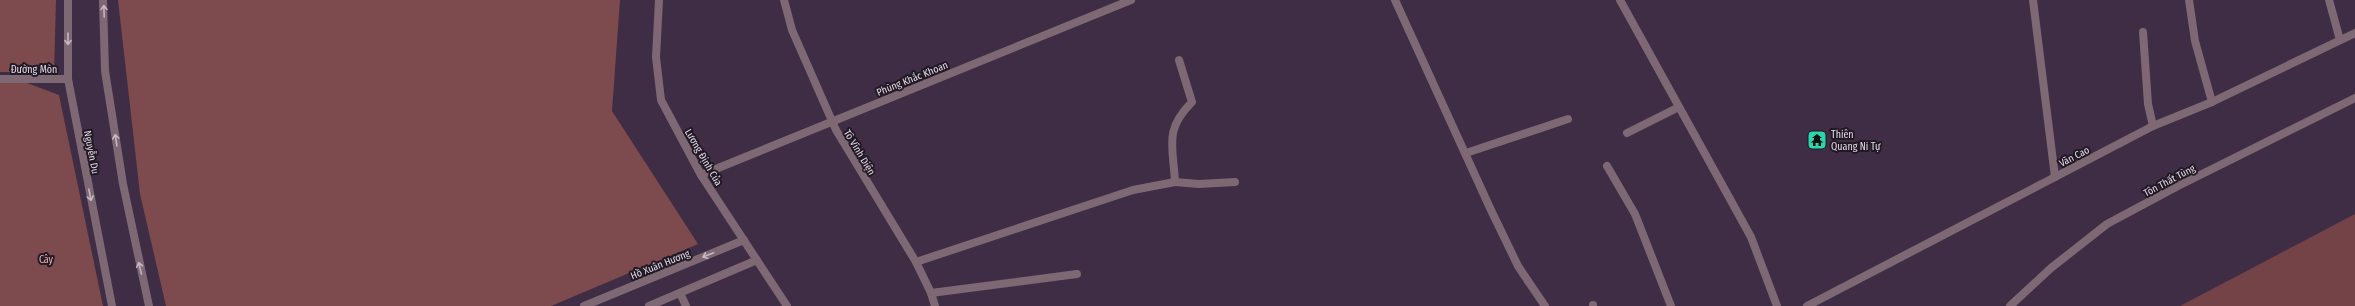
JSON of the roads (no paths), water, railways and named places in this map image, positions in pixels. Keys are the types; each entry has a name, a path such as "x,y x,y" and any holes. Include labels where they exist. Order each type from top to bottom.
{"street":[{"name":"Nguyễn Du","path":"68,0 68,79 112,306"},
{"path":"103,0 107,79 123,184 149,306"},
{"name":"Lương Định Của","path":"660,0 656,57 661,100 702,175 787,306"},
{"name":"Tô Vĩnh Diện","path":"784,0 792,30 832,122 916,262 931,293 934,306"},
{"name":"Phùng Khắc Khoan","path":"702,175 1131,0"},
{"path":"1395,0 1518,266 1545,306"},
{"path":"1620,0 1750,237 1777,306"},
{"path":"2033,0 2055,176"},
{"path":"2189,0 2195,40 2212,102"},
{"path":"2329,0 2340,40"},
{"path":"2143,32 2148,104 2153,126"},
{"name":"Văn Cao","path":"1807,306 2153,126 2212,102 2355,34"},
{"path":"1175,182 1172,129 1181,113 1192,102 1179,60"},
{"name":"Đường Mòn","path":"0,79 68,79"},
{"name":"Tôn Thất Tùng","path":"2010,306 2051,268 2107,224 2178,186 2355,98"},
{"path":"1627,133 1679,107"},
{"path":"1466,153 1568,119"},
{"path":"1607,166 1635,214 1671,306"},
{"path":"916,262 1133,190 1175,182 1199,184 1235,182"},
{"name":"Hồ Xuân Hương","path":"584,306 744,240"},
{"path":"649,306 757,260"},
{"path":"931,293 1077,274"},
{"path":"680,293 686,306"}],"place":[{"name":"Thiên Quang Ni Tự","path":"1817,140"}],"park label":[{"name":"Cây","path":"46,259"}]}
